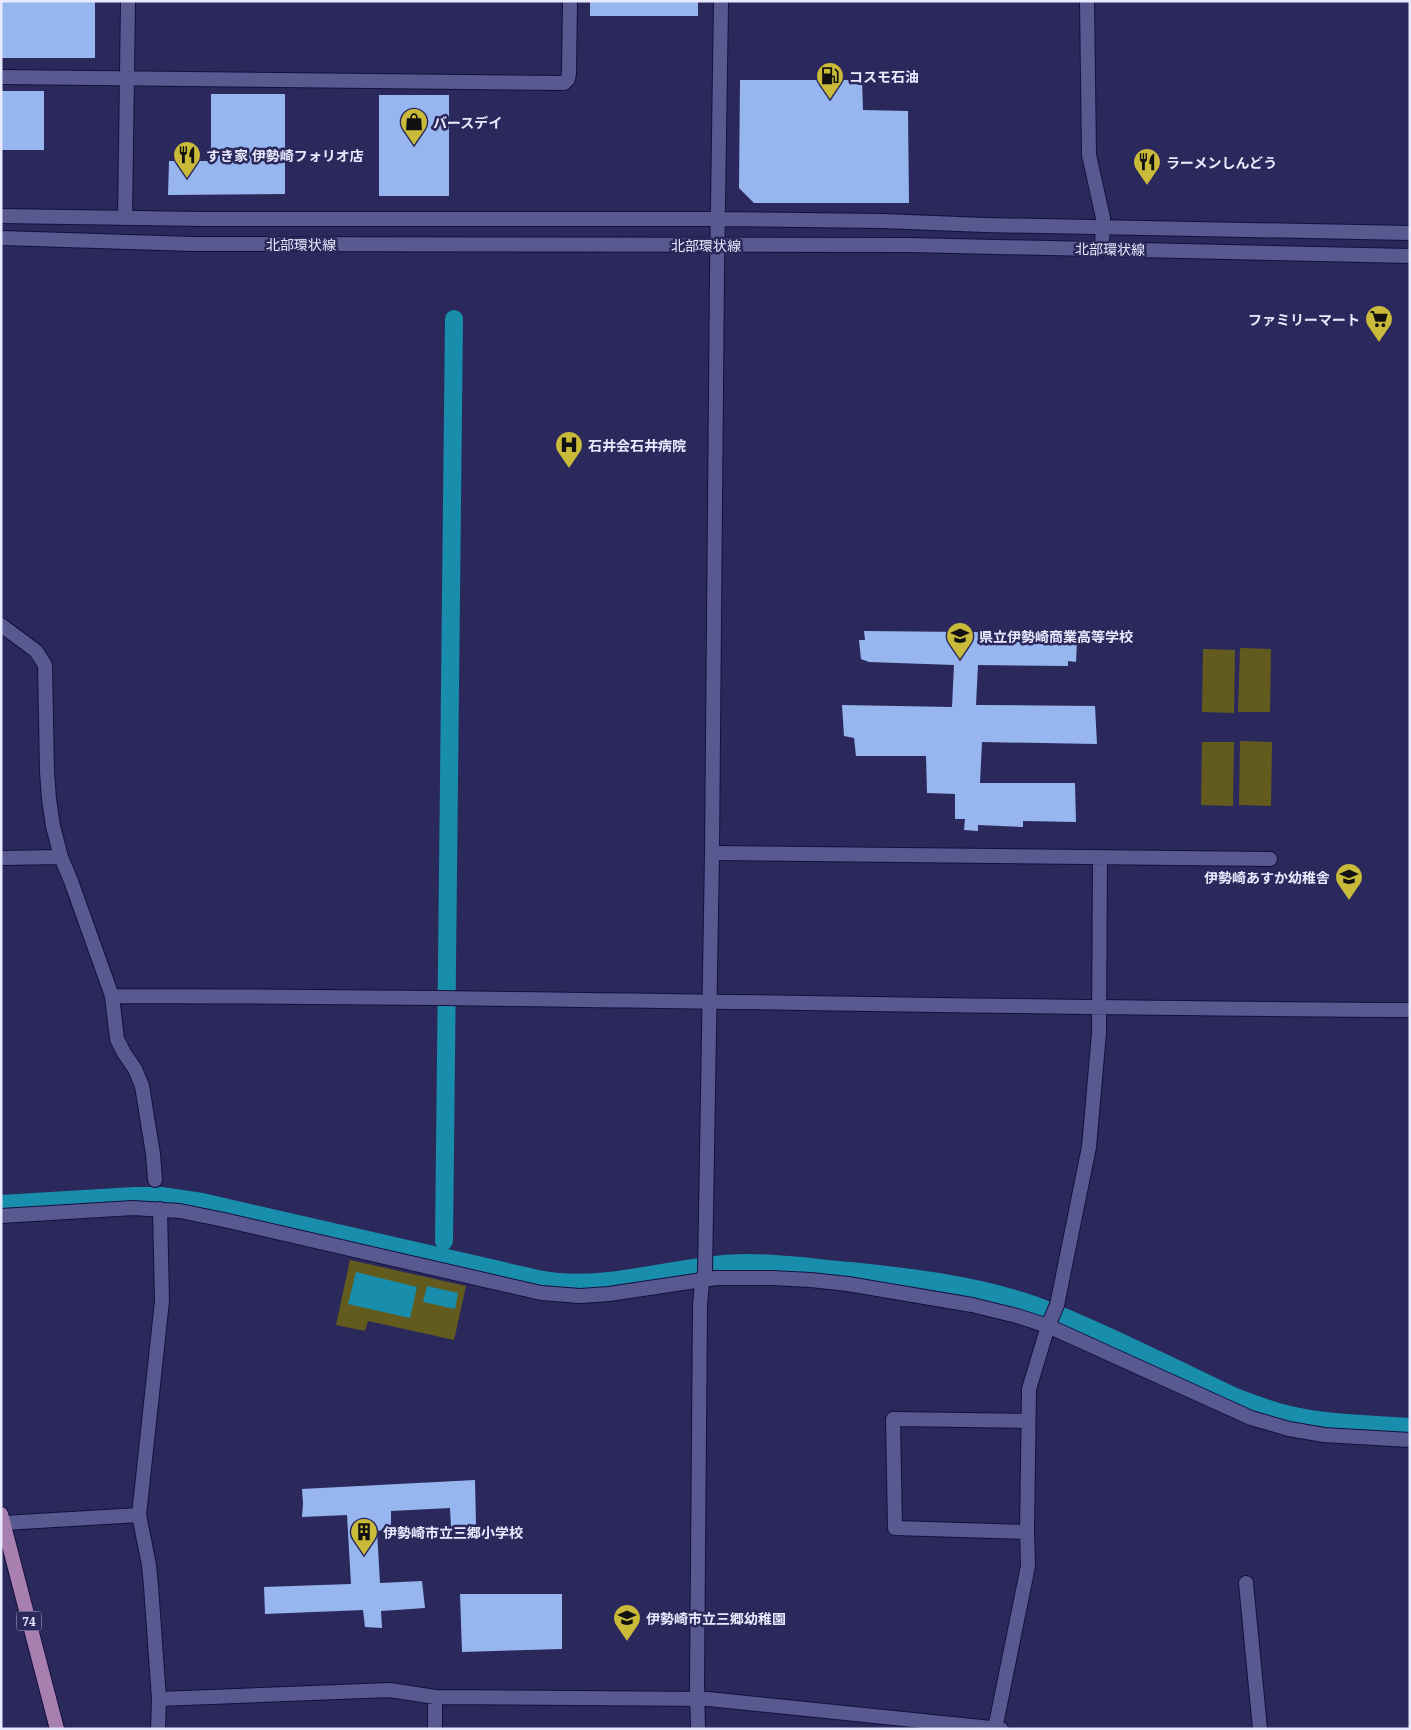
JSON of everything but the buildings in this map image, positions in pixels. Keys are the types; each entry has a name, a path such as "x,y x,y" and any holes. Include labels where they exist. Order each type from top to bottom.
{"main road":[{"name":"74","path":"2,1519 57,1729"}],"street":[{"path":"125,218 128,1"},
{"path":"1,77 564,83 570,73 570,1"},
{"path":"698,1729 700,1316 705,1256 710,1003 716,272 718,245 721,1"},
{"path":"1087,1 1090,155 1103,218 1102,248"},
{"name":"北部環状線","path":"1,216 883,221 984,225 1410,232"},
{"name":"北部環状線","path":"1,238 193,244 900,245 1410,256"},
{"path":"2,625 36,651 45,665 49,799 61,858 112,996 117,1039 135,1069 144,1094 154,1154 156,1180"},
{"path":"712,852 1270,859"},
{"path":"159,1699 390,1690 435,1697 708,1699 997,1728 1028,1566 1029,1389 1048,1326 1057,1305 1088,1148 1100,1033 1100,857"},
{"path":"1,858 61,858"},
{"path":"112,996 1410,1010"},
{"path":"1,1216 133,1208 180,1211 541,1293 580,1296 609,1294 704,1277 772,1278 848,1284 972,1305 1048,1326 1250,1418 1289,1430 1324,1435 1410,1440"},
{"path":"158,1729 159,1699 151,1579 139,1515 162,1301 160,1209"},
{"path":"1027,1532 895,1528 893,1419 1028,1421"},
{"path":"2,1519 139,1515"},
{"path":"1246,1583 1260,1729"},
{"path":"435,1697 435,1729"}],"shaded area":[{"path":"1240,648 1271,649 1270,712 1238,712"},
{"path":"1203,649 1235,650 1234,713 1202,712"},
{"path":"1240,741 1272,742 1271,806 1239,805"},
{"path":"1202,742 1234,742 1233,806 1201,805"},
{"path":"350,1260 466,1286 454,1340 368,1321 365,1331 336,1325"}],"water":[{"path":"356,1272 417,1287 410,1318 348,1304"},
{"path":"427,1286 458,1293 455,1309 423,1302"}],"waterway":[{"path":"444,1241 454,319"},
{"path":"1,1204 161,1196 202,1202 538,1279 564,1282 617,1280 695,1267 748,1263 812,1267 938,1282 981,1290 1044,1309 1115,1340 1235,1397 1269,1409 1320,1420 1410,1427"}],"place":[{"name":"コスモ石油","path":"830,100"},
{"name":"バースデイ","path":"414,146"},
{"name":"すき家 伊勢崎フォリオ店","path":"187,179"},
{"name":"ラーメンしんどう","path":"1147,186"},
{"name":"ファミリーマート","path":"1379,343"},
{"name":"石井会石井病院","path":"569,469"},
{"name":"県立伊勢崎商業高等学校","path":"960,660"},
{"name":"伊勢崎あすか幼稚舎","path":"1349,901"},
{"name":"伊勢崎市立三郷小学校","path":"364,1556"},
{"name":"伊勢崎市立三郷幼稚園","path":"627,1642"}]}
